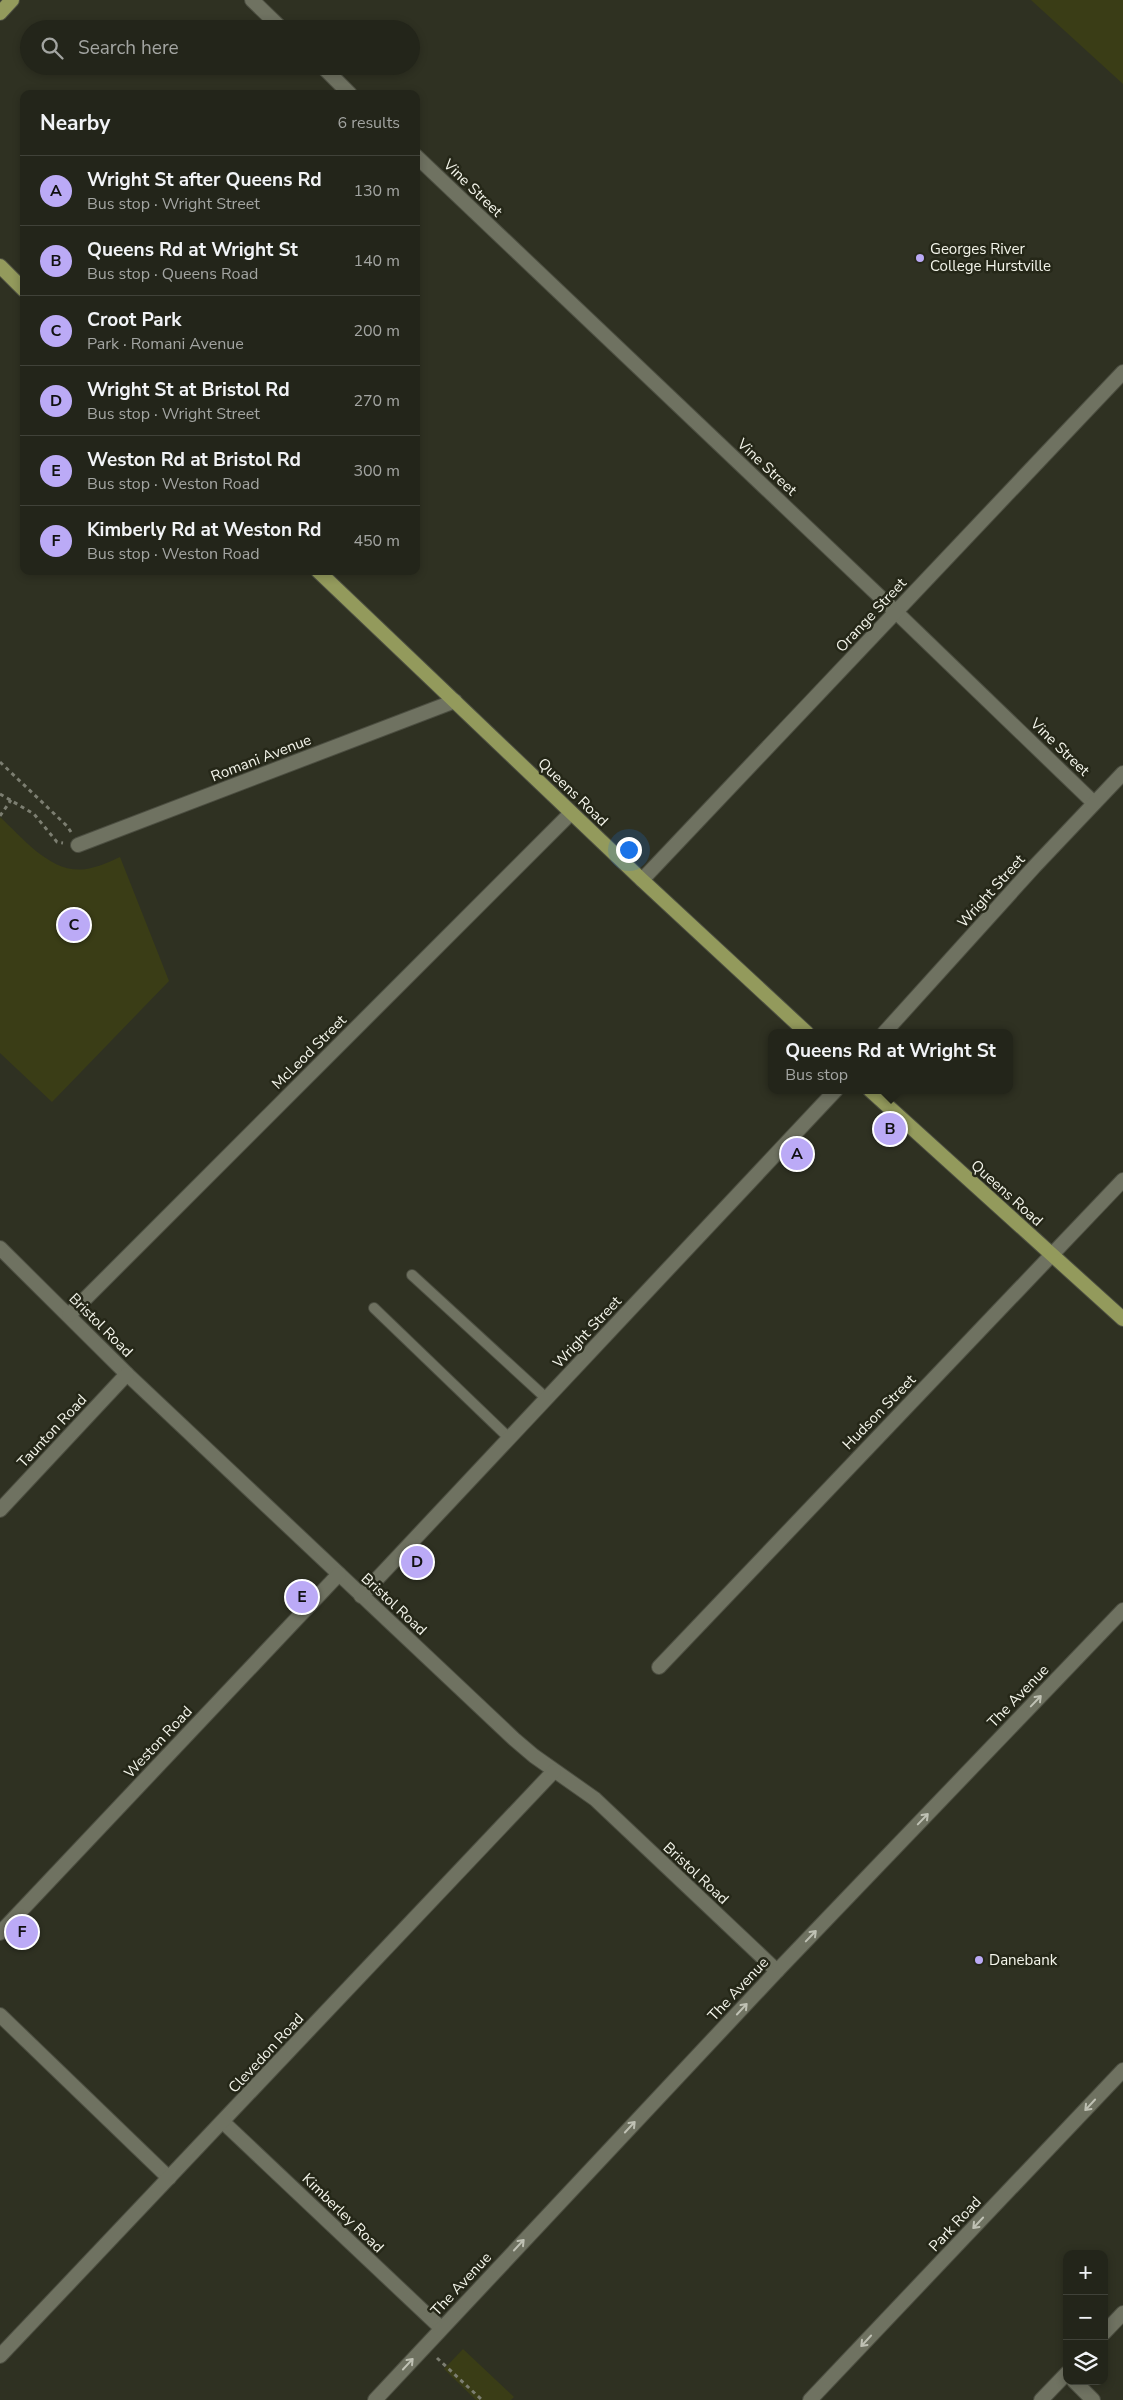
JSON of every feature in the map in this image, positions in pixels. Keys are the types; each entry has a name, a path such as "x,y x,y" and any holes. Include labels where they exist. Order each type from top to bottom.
{"main road":[{"path":"0,13 12,0"},
{"path":"0,266 20,286"},
{"name":"Queens Road","path":"322,575 642,880 803,1029"},
{"name":"Queens Road","path":"874,1094 1123,1319"}],"street":[{"path":"252,0 273,20"},
{"path":"331,75 346,90"},
{"name":"Vine Street","path":"420,160 1094,803"},
{"name":"Orange Street","path":"642,880 1123,372"},
{"name":"Romani Avenue","path":"78,845 455,701"},
{"name":"Wright Street","path":"888,1029 1123,772"},
{"name":"McLeod Street","path":"69,1315 571,812"},
{"name":"Wright Street","path":"361,1596 832,1094"},
{"name":"Hudson Street","path":"658,1667 1123,1180"},
{"name":"Bristol Road","path":"0,1248 127,1374 514,1739 554,1771 595,1799 777,1971"},
{"name":"Taunton Road","path":"0,1510 127,1374"},
{"name":"Weston Road","path":"0,1933 339,1574"},
{"name":"The Avenue","path":"375,2397 777,1971 1123,1610"},
{"name":"Clevedon Road","path":"0,2356 554,1771"},
{"path":"0,2015 169,2178"},
{"name":"Park Road","path":"810,2400 1123,2070"},
{"name":"Kimberley Road","path":"223,2122 441,2328"},
{"path":"1108,2329 1123,2313"},
{"path":"1041,2400 1063,2380"},
{"path":"1077,2385 1093,2400"}],"lane":[{"path":"412,1275 546,1398"},
{"path":"374,1308 509,1438"}],"path":[{"path":"0,762 67,826 78,845"},
{"path":"0,794 34,814 57,842 78,845"},
{"path":"0,816 11,800"},
{"path":"423,2347 482,2400"}],"green space":[{"path":"1031,0 1123,0 1123,84"},
{"path":"0,817 41,854 52,862 65,867 77,870 91,868 120,857 169,981 52,1102 0,1053"},
{"path":"463,2349 514,2397 511,2400 476,2400 444,2369"}],"place":[{"name":"Georges River College Hurstville","path":"920,258"},
{"name":"Croot Park","path":"74,925"},
{"name":"Queens Rd at Wright St","path":"890,1129"},
{"name":"Wright St after Queens Rd","path":"797,1154"},
{"name":"Wright St at Bristol Rd","path":"417,1562"},
{"name":"Weston Rd at Bristol Rd","path":"302,1597"},
{"name":"Kimberly Rd at Weston Rd","path":"22,1932"},
{"name":"Danebank","path":"979,1960"}]}
